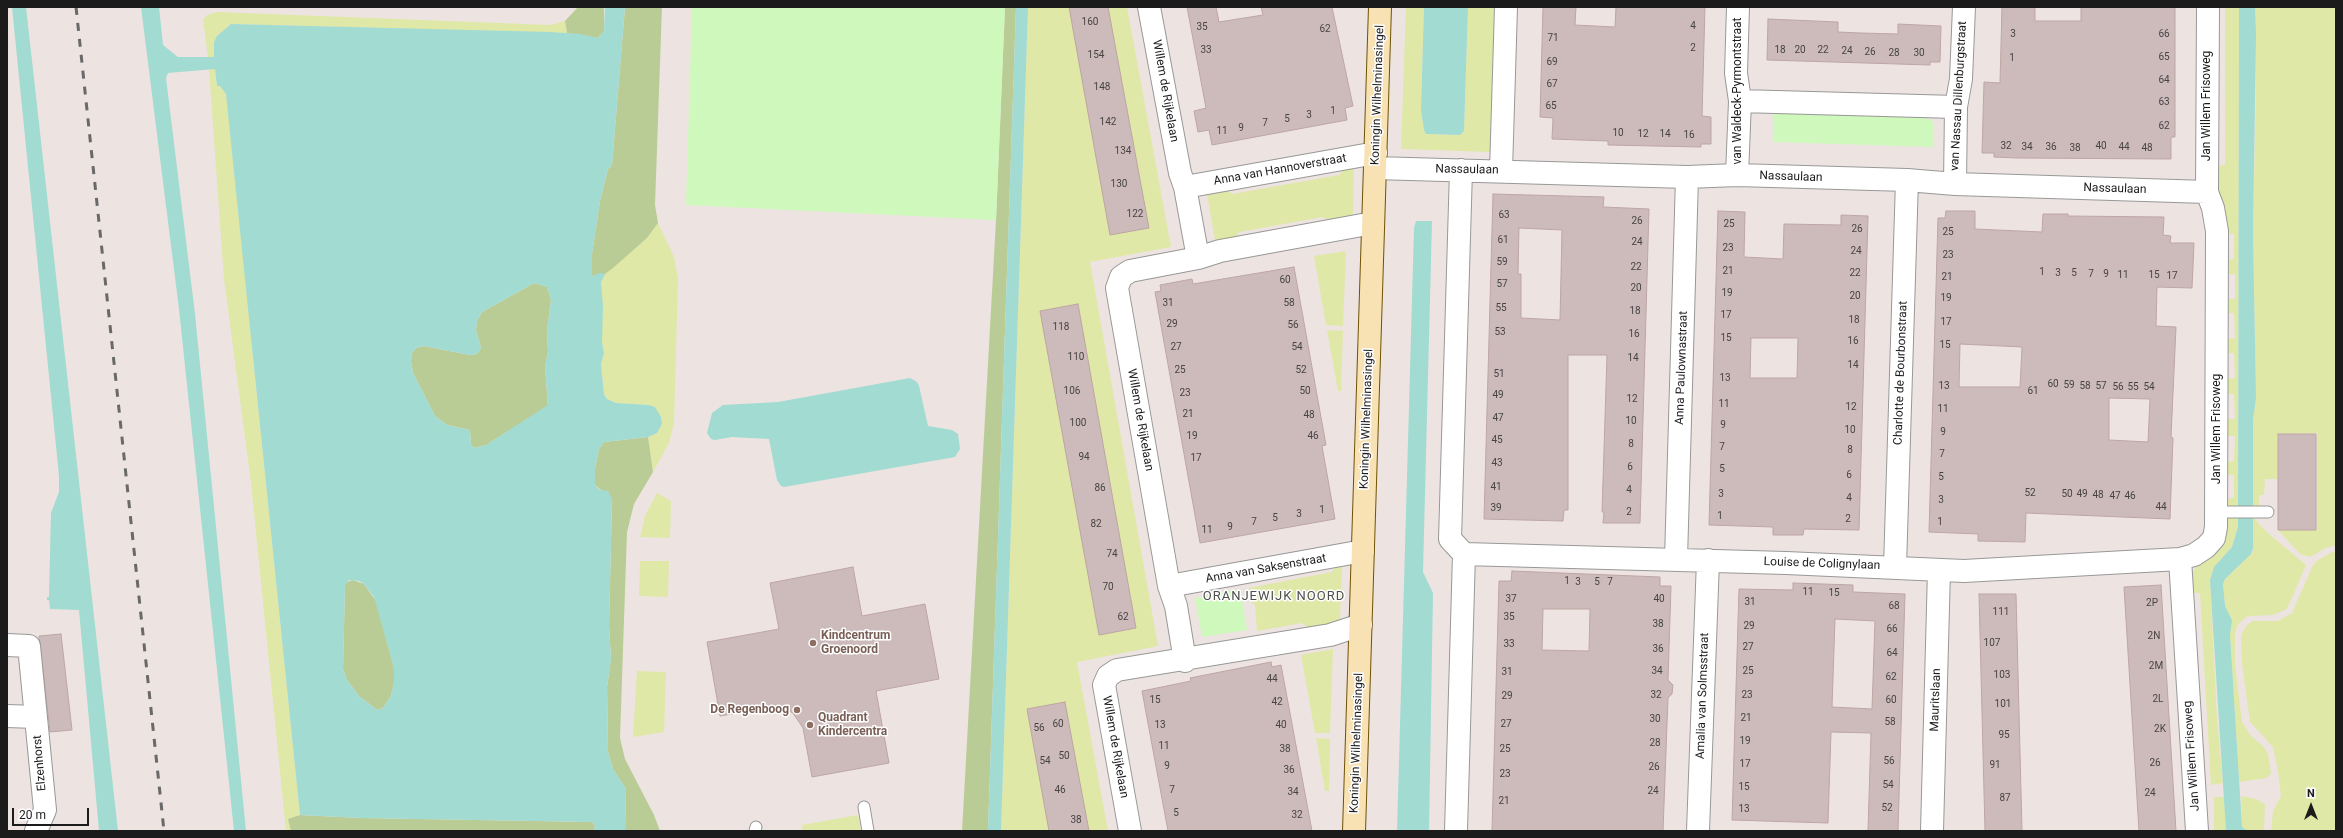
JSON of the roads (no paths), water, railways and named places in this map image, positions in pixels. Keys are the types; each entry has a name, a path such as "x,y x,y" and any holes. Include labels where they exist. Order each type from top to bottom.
{"street":[{"name":"Willem de Rijkelaan","path":"1130,831 1104,685 1108,676 1117,670 1164,661 1185,660 1176,606 1169,586 1117,288 1121,277 1130,271 1198,258 1185,187 1180,173 1149,7"},
{"name":"Koningin Wilhelminasingel","path":"1354,831 1380,7"},
{"path":"1501,171 1506,7"},
{"name":"van Waldeck-Pyrmontstraat","path":"1737,175 1740,101 1736,73 1738,7"},
{"name":"van Nassau Dillenburgstraat","path":"1954,184 1956,107 1961,79 1964,7"},
{"name":"Jan Willem Frisoweg","path":"2197,831 2180,559 2194,555 2214,538 2224,512 2217,231 2213,208 2207,192 2208,7"},
{"path":"1740,101 1956,107"},
{"name":"Anna van Hannoverstraat","path":"1185,187 1375,160"},
{"name":"Nassaulaan","path":"1375,160 1461,170 1687,177 1737,175 1907,180 1954,184 2207,192"},
{"path":"1456,831 1464,554 1450,539 1461,170"},
{"name":"Anna Paulownastraat","path":"1676,559 1687,177"},
{"name":"Charlotte de Bourbonstraat","path":"1895,567 1907,180"},
{"path":"1198,258 1220,251 1373,223"},
{"name":"Anna van Saksenstraat","path":"1169,586 1363,551"},
{"name":"Louise de Colignylaan","path":"1464,554 1708,560 1964,571 2180,559"},
{"name":"Amalia van Solmsstraat","path":"1698,831 1708,560"},
{"name":"Mauritslaan","path":"1932,831 1939,570"},
{"path":"1185,660 1330,635 1361,625"},
{"name":"Elzenhorst","path":"7,645 29,646 45,810 36,831"},
{"path":"7,716 36,717"}],"lane":[{"path":"2224,512 2268,512"},
{"path":"864,807 868,831"}],"water":[{"path":"12,7 26,7 118,831 99,831 79,610 50,609 49,600 47,600 47,597 49,597 51,513 59,492 59,476"},
{"path":"141,7 159,7 163,45 178,57 214,57 214,42 217,36 231,24 551,32 580,34 598,38 604,31 605,7 625,7 612,165 608,169 600,201 592,254 592,276 599,273 605,274 601,282 603,306 602,343 604,353 601,364 604,394 607,399 616,403 649,405 655,407 661,417 662,424 657,433 648,437 604,442 599,449 595,469 595,485 600,490 608,491 612,499 609,626 611,659 607,687 608,752 613,769 626,789 625,831 594,831 595,825 592,822 361,818 300,815 226,94 220,86 217,86 215,69 168,73 166,78 195,314 246,831 234,831 179,309","holes":["534,283 547,287 551,300 547,332 548,351 545,367 548,405 486,445 475,448 471,445 470,430 447,425 435,416 413,373 411,361 412,353 416,348 424,346 470,355 477,354 481,348 476,330 477,321 482,312","349,580 359,581 364,584 374,597 394,668 394,683 391,696 383,708 377,710 359,696 347,680 343,669 345,586"]},
{"path":"1016,7 1028,7 1001,831 988,831"},
{"path":"1424,7 1468,7 1464,131 1460,135 1426,134 1424,130 1421,110"},
{"path":"2239,7 2255,7 2256,35 2253,233 2256,398 2253,420 2253,549 2251,554 2225,579 2223,584 2225,606 2232,620 2230,635 2242,827 2246,830 2260,831 2226,831 2210,580 2214,567 2232,547 2238,527"},
{"path":"1416,221 1432,221 1423,572 1433,593 1429,831 1397,831 1414,228"},
{"path":"910,378 917,382 919,386 928,426 952,430 958,434 960,449 955,457 784,487 781,486 777,480 769,439 732,437 715,440 711,439 707,433 712,413 723,405 778,402"}],"railway":[{"path":"76,7 164,831"}],"place":[{"name":"Kindcentrum Groenoord","path":"813,643"},
{"name":"De Regenboog","path":"797,710"},
{"name":"Quadrant Kindercentra","path":"810,725"}],"district":[{"name":"ORANJEWIJK NOORD","path":"1274,597"}]}
